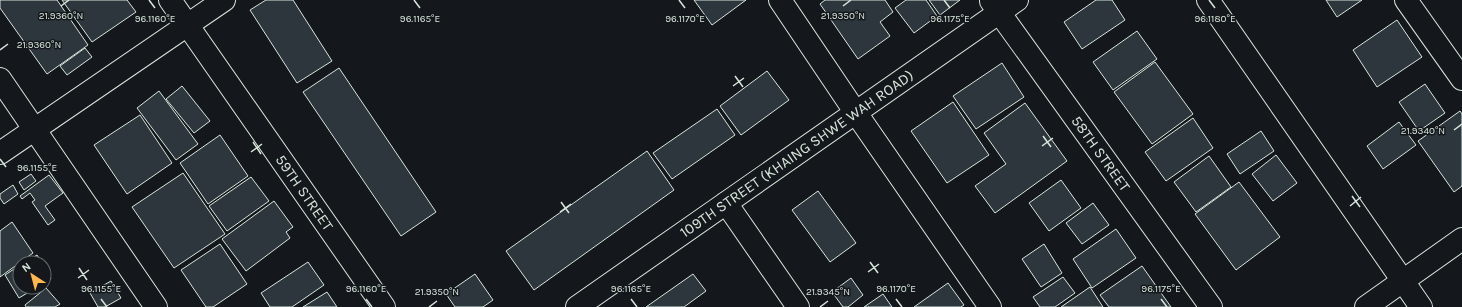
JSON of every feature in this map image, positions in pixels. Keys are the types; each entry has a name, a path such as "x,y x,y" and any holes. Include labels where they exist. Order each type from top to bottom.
{"street":[{"name":"59TH STREET","path":"170,0 384,307"},
{"path":"0,153 224,0"},
{"path":"780,0 990,307"},
{"name":"109TH STREET (KHAING SHWE WAH ROAD)","path":"588,304 726,203 856,113 995,6 1017,0"},
{"path":"1208,0 1421,307"},
{"path":"1406,0 1462,80"},
{"name":"58TH STREET","path":"995,6 1211,307"},
{"path":"0,78 156,307"},
{"path":"726,203 798,307"},
{"path":"1366,307 1462,240"}],"building":[{"path":"0,0 57,0 88,45 47,74 0,8"},
{"path":"62,0 127,0 136,12 92,42"},
{"path":"266,0 293,0 332,61 297,83 250,10"},
{"path":"694,0 746,0 712,25"},
{"path":"825,0 885,0 893,12 880,22 890,36 858,59 820,4"},
{"path":"906,0 926,0 937,16 914,33 895,8"},
{"path":"929,0 960,0 940,15"},
{"path":"1096,0 1112,0 1125,20 1082,49 1064,22"},
{"path":"1326,0 1362,0 1337,17"},
{"path":"1397,20 1422,57 1377,87 1353,50"},
{"path":"1137,31 1157,59 1113,90 1093,62"},
{"path":"85,48 92,57 67,75 60,66"},
{"path":"1155,62 1193,114 1152,144 1114,92"},
{"path":"1002,63 1024,97 976,129 953,96"},
{"path":"339,68 436,212 401,236 303,92"},
{"path":"767,71 789,100 741,135 720,106"},
{"path":"1425,84 1445,113 1419,131 1399,102"},
{"path":"182,86 210,121 194,133 166,99"},
{"path":"159,91 198,144 176,160 137,108"},
{"path":"953,102 989,155 947,183 911,131"},
{"path":"1025,103 1067,161 995,213 975,186 1006,164 984,133"},
{"path":"717,109 735,135 672,179 653,153"},
{"path":"1460,111 1462,114 1462,186 1454,192 1418,141"},
{"path":"140,115 172,163 127,194 94,145"},
{"path":"1193,118 1213,148 1166,181 1145,152"},
{"path":"1399,122 1416,145 1383,169 1367,146"},
{"path":"1261,131 1274,151 1240,174 1227,154"},
{"path":"220,135 248,176 208,204 180,163"},
{"path":"647,151 674,190 534,290 506,251"},
{"path":"1276,155 1297,183 1273,201 1252,174"},
{"path":"1209,156 1231,187 1196,212 1174,182"},
{"path":"183,173 225,234 174,268 132,207"},
{"path":"31,174 36,181 24,190 19,182"},
{"path":"49,175 63,193 45,206 55,220 48,225 32,202 35,200 30,193 22,199 20,196"},
{"path":"251,177 269,201 227,231 209,206"},
{"path":"1061,180 1081,208 1049,231 1029,203"},
{"path":"1239,182 1280,237 1236,270 1195,214"},
{"path":"13,185 18,194 4,204 0,198 0,194"},
{"path":"818,191 856,243 830,262 792,210"},
{"path":"274,201 293,227 286,232 290,238 246,271 222,239"},
{"path":"1093,203 1109,225 1082,244 1066,223"},
{"path":"12,222 33,253 30,255 12,255 12,268 0,277 0,231"},
{"path":"1116,229 1136,258 1092,288 1073,259"},
{"path":"220,244 247,284 213,307 206,307 181,270"},
{"path":"1044,244 1062,273 1041,287 1022,259"},
{"path":"308,262 324,285 292,307 270,307 261,293"},
{"path":"1142,266 1171,307 1109,307 1100,295"},
{"path":"12,270 12,286 5,275"},
{"path":"475,274 493,300 483,307 455,307 446,294"},
{"path":"693,274 706,291 684,307 646,307"},
{"path":"1063,277 1075,293 1055,307 1040,307 1033,297"},
{"path":"851,278 863,295 848,307 843,307 832,292"},
{"path":"111,281 121,298 105,307 98,307 90,293"},
{"path":"948,283 964,305 961,307 914,307"},
{"path":"1090,287 1103,307 1061,307"},
{"path":"327,292 337,307 303,307"},
{"path":"883,294 892,307 864,307"},
{"path":"17,295 24,295 19,298"},
{"path":"37,295 52,295 60,304 55,307 26,307 25,305"}]}
